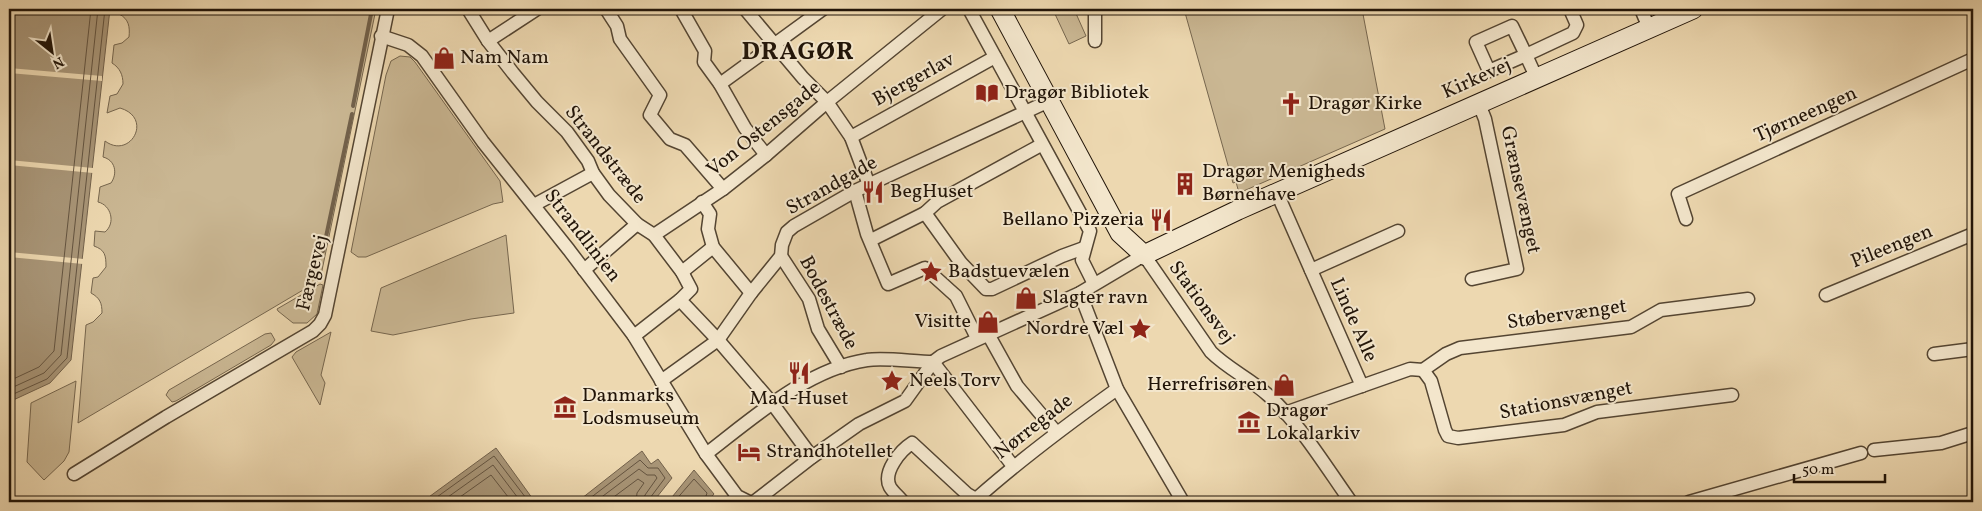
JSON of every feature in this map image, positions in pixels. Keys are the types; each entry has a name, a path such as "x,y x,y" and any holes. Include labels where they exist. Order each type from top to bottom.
{"main road":[{"path":"1000,9 1120,233 1144,255"},
{"name":"Kirkevej","path":"1144,255 1277,193 1693,9"}],"street":[{"path":"381,36 388,9"},
{"name":"Strandstræde","path":"468,9 488,41 537,102 567,132 588,161 593,173 610,195 637,224 654,235 682,272 691,289 680,300"},
{"path":"488,41 537,9"},
{"path":"606,9 617,26 620,38 660,95 650,114 670,139 685,144 723,189"},
{"path":"680,9 705,51 704,62 720,84 745,128 766,155"},
{"path":"745,9 827,102 851,137 869,185"},
{"path":"720,84 775,44 808,13 822,9"},
{"name":"Von Ostensgade","path":"654,235 723,189 942,9"},
{"path":"969,9 1090,231 1082,260 1094,284"},
{"path":"1095,9 1095,41"},
{"path":"1536,77 1526,55 1573,34 1577,25 1570,9"},
{"path":"1640,9 1649,28"},
{"name":"Strandlinien","path":"381,36 408,45 422,56 483,142 534,205 634,336 706,454 738,496 749,502"},
{"name":"Færgevej","path":"74,474 166,417 313,331 320,324 325,315 381,36"},
{"name":"Bjergerlav","path":"851,137 995,57"},
{"name":"Tjørneengen","path":"1686,219 1678,194 1973,59"},
{"name":"Strandgade","path":"661,381 718,340 751,293 781,256 782,245 787,232 794,226 855,191 1049,101"},
{"name":"Grænsevænget","path":"1472,279 1517,269 1485,119 1479,104"},
{"path":"871,240 924,213 937,202 1042,145"},
{"path":"534,205 593,173"},
{"path":"855,191 867,234 888,284 925,268 956,296 1017,386 1056,432"},
{"name":"Linde Alle","path":"1277,193 1362,386"},
{"path":"702,202 710,214 708,229 713,247 751,293"},
{"path":"924,213 961,263 986,289 992,289 1062,256 1084,248"},
{"path":"584,270 637,224"},
{"name":"Linde Alle","path":"1311,270 1398,231"},
{"name":"Pileengen","path":"1826,295 1973,234"},
{"path":"682,272 713,247"},
{"path":"754,502 812,456 859,424 905,401 933,362 941,356 1080,293 1144,255"},
{"name":"Stationsvej","path":"1144,255 1211,352 1220,362 1268,395 1285,413 1349,502"},
{"name":"Bodestræde","path":"781,256 809,299 818,329 841,367"},
{"path":"1080,293 1117,389 1183,502"},
{"name":"Støbervænget","path":"1423,370 1446,354 1460,348 1631,327 1660,310 1748,299"},
{"path":"634,336 680,300 718,340 772,403 812,456"},
{"path":"1934,354 1973,349"},
{"path":"706,454 772,403 814,378 841,367 868,360 933,362"},
{"path":"933,362 1013,466"},
{"path":"1285,413 1410,369 1423,370"},
{"name":"Stationsvænget","path":"1423,370 1431,381 1448,436 1458,438 1564,425 1597,412 1732,395"},
{"name":"Nørregade","path":"978,500 1013,466 1056,432 1117,389"},
{"path":"1874,450 1941,442 1973,433"},
{"path":"903,502 889,485 889,478 892,465 904,448 912,443 967,494 978,500"},
{"path":"1689,502 1861,454"}],"shaded area":[{"path":"119,9 376,9 320,280 78,423 86,325 93,322 102,313 100,301 91,293 93,278 98,277 106,267 104,253 101,249 94,246 95,231 105,232 111,219 109,210 98,202 100,187 111,183 115,171 113,164 103,157 105,141 114,145 123,145 130,142 137,128 136,120 130,113 120,108 107,113 110,96 117,94 123,84 120,72 112,63 114,45 122,43 129,37 128,24 125,18 119,14"},
{"path":"1066,9 1074,9 1086,36 1069,44 1055,14"},
{"name":"Dragør Kirke","path":"1184,9 1362,9 1385,129 1239,193 1236,182 1233,183"},
{"path":"400,56 410,57 415,62 500,181 503,202 493,204 366,257 358,257 351,252 386,75 391,61"},
{"path":"506,235 514,313 471,319 393,335 371,331 381,288"},
{"path":"320,284 323,285 317,314 307,323 293,323 278,311 277,309"},
{"path":"331,332 321,375 325,383 320,405 292,357 296,352"},
{"path":"271,333 275,340 271,345 176,401 172,402 166,395 169,390 265,334"},
{"path":"76,381 69,452 64,461 44,480 27,462 31,403"}],"water":[{"path":"9,9 110,9 71,360 50,383 9,402"},
{"path":"496,448 535,502 422,502"},
{"path":"642,451 651,464 658,459 672,478 653,502 577,502"},
{"path":"694,470 714,494 707,502 668,502"}],"pier":[{"path":"9,68 102,76 102,81 9,73"},
{"path":"9,160 93,168 93,173 9,165"},
{"path":"9,252 84,259 83,264 9,257"}],"waterway":[{"path":"353,106 372,9"},
{"path":"323,251 352,114"}],"place":[{"name":"Nam Nam","path":"444,58"},
{"name":"Dragør Bibliotek","path":"987,93"},
{"name":"Dragør Kirke","path":"1291,104"},
{"name":"Dragør Menigheds Børnehave","path":"1185,184"},
{"name":"BegHuset","path":"873,192"},
{"name":"Bellano Pizzeria","path":"1161,220"},
{"name":"Badstuevælen","path":"931,272"},
{"name":"Slagter ravn","path":"1026,298"},
{"name":"Visitte","path":"988,322"},
{"name":"Nordre Væl","path":"1140,329"},
{"name":"Mad-Huset","path":"799,373"},
{"name":"Neels Torv","path":"892,381"},
{"name":"Herrefrisøren","path":"1284,385"},
{"name":"Danmarks Lodsmuseum","path":"565,407"},
{"name":"Dragør Lokalarkiv","path":"1249,422"},
{"name":"Strandhotellet","path":"749,452"}],"district":[{"name":"DRAGØR","path":"798,52"}]}
